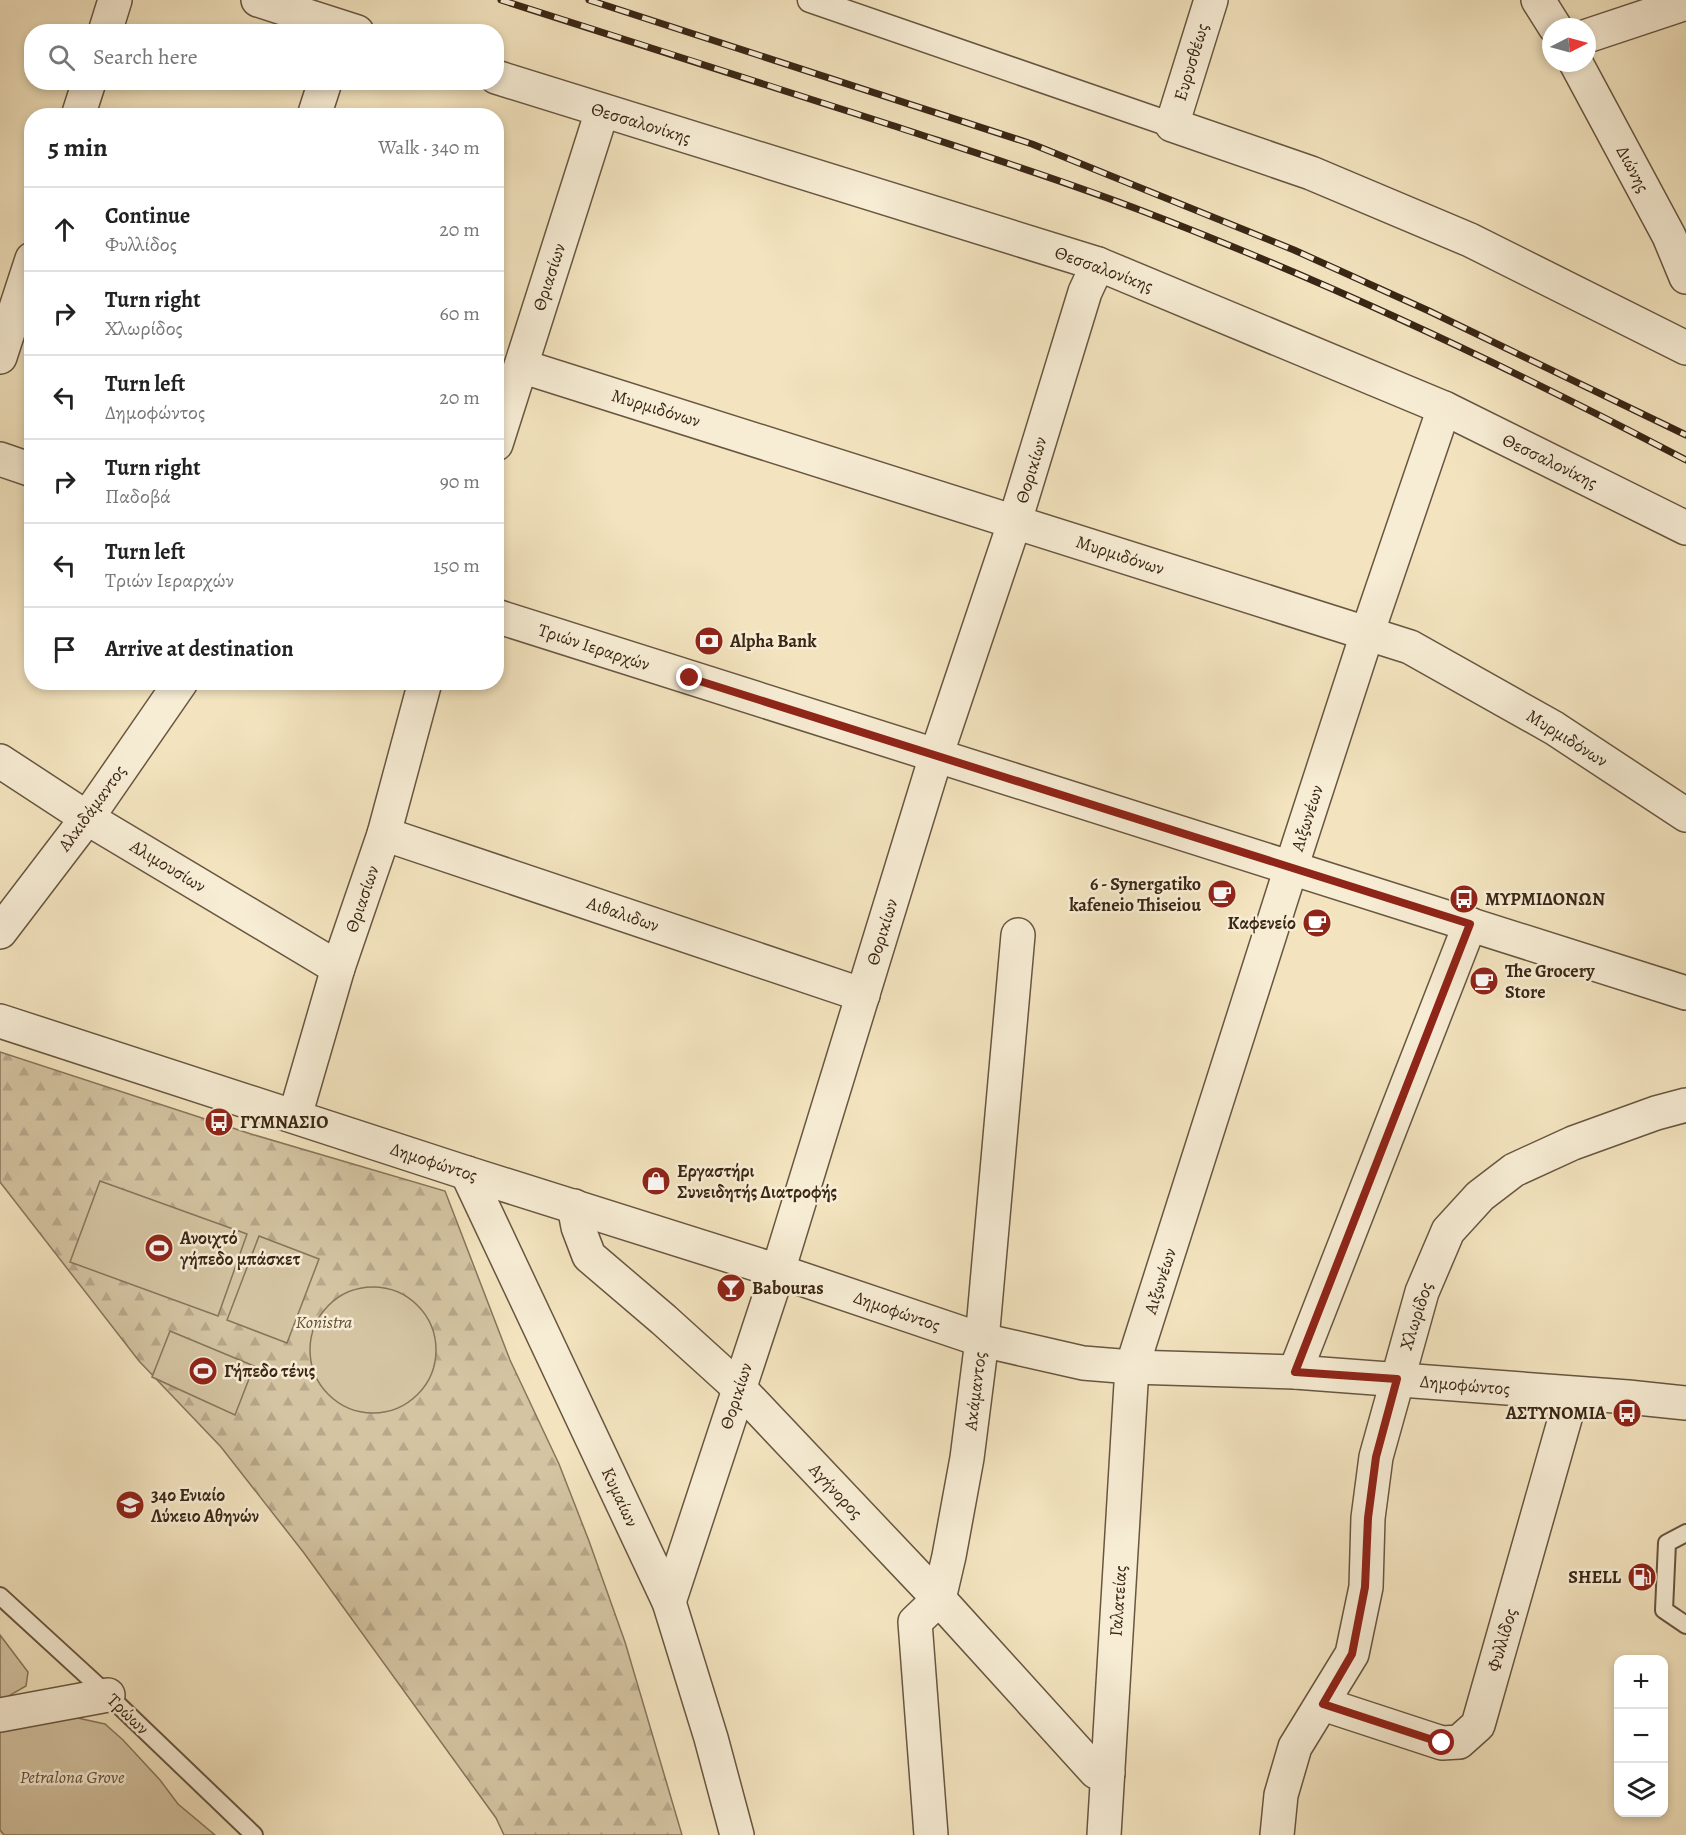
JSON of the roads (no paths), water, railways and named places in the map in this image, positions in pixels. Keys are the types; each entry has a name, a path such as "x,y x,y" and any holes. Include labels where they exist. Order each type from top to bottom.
{"street":[{"path":"108,24 115,0"},
{"path":"258,0 329,24"},
{"path":"810,0 1311,173 1470,240 1686,348"},
{"name":"Ευρυσθέως","path":"1172,125 1210,0"},
{"path":"1538,0 1549,18"},
{"path":"1596,33 1686,3"},
{"name":"Διώνης","path":"1581,72 1669,236 1686,277"},
{"name":"Θεσσαλονίκης","path":"504,80 1098,264 1444,408 1686,528"},
{"path":"81,108 86,90"},
{"path":"317,108 322,90"},
{"name":"Θριασίων","path":"504,419 602,111"},
{"name":"Θορικίων","path":"669,1602 778,1271 936,756 1015,521 1085,292 1098,264"},
{"path":"0,357 24,284"},
{"name":"Μυρμιδόνων","path":"521,366 1410,647 1554,728 1686,815"},
{"name":"Αιξωνέων","path":"1132,1367 1367,634 1444,408"},
{"path":"0,459 24,467"},
{"name":"Τριών Ιεραρχών","path":"504,619 1686,993"},
{"name":"Αλκιδάμαντος","path":"0,932 87,818 175,690"},
{"name":"Θριασίων","path":"295,1116 338,968 384,834 423,690"},
{"name":"Αλιμουσίων","path":"0,761 87,818 338,968"},
{"name":"Αιθαλιδων","path":"384,834 862,994"},
{"path":"1295,1372 1470,924"},
{"name":"Ακάμαντος","path":"939,1599 967,1458 982,1340 1018,935"},
{"name":"Δημοφώντος","path":"0,1022 778,1271 982,1340 1083,1363 1132,1367 1295,1372 1686,1403"},
{"name":"Χλωρίδος","path":"1277,1835 1281,1795 1295,1747 1352,1654 1365,1587 1368,1518 1376,1457 1422,1292 1448,1231 1480,1196 1514,1170 1573,1143 1656,1113 1686,1105"},
{"name":"Κυμαίων","path":"467,1173 669,1602 711,1738 737,1835"},
{"name":"Αγήνορος","path":"574,1206 578,1227 589,1256 739,1388 939,1599 1096,1772 1107,1773"},
{"name":"Γαλατείας","path":"1104,1835 1132,1367"},
{"name":"Φυλλίδος","path":"1323,1704 1442,1743 1459,1742 1478,1725 1572,1394"},
{"path":"931,1835 915,1622 939,1599"},
{"path":"0,1687 12,1712 108,1695"}],"lane":[{"path":"1686,1533 1667,1542 1664,1610 1686,1625"},
{"name":"Τρώων","path":"0,1596 108,1695 254,1835"}],"railway":[{"path":"501,0 987,156 1145,212 1352,297 1420,328 1554,392 1686,460"},
{"path":"589,0 1032,144 1294,250 1429,311 1686,435"}],"place":[{"name":"Alpha Bank","path":"709,641"},
{"name":"6 - Synergatiko kafeneio Thiseiou","path":"1222,894"},
{"name":"ΜΥΡΜΙΔΟΝΩΝ","path":"1464,899"},
{"name":"Καφενείο","path":"1317,923"},
{"name":"The Grocery Store","path":"1484,981"},
{"name":"ΓΥΜΝΑΣΙΟ","path":"219,1122"},
{"name":"Εργαστήρι Συνειδητής Διατροφής","path":"656,1181"},
{"name":"Ανοιχτό γήπεδο μπάσκετ","path":"159,1248"},
{"name":"Babouras","path":"731,1288"},
{"name":"Γήπεδο τένις","path":"203,1371"},
{"name":"ΑΣΤΥΝΟΜΙΑ","path":"1627,1413"},
{"name":"34ο Ενιαίο Λύκειο Αθηνών","path":"130,1505"},
{"name":"SHELL","path":"1642,1577"}],"park label":[{"name":"Konistra","path":"324,1322"},
{"name":"Petralona Grove","path":"72,1777"}]}
